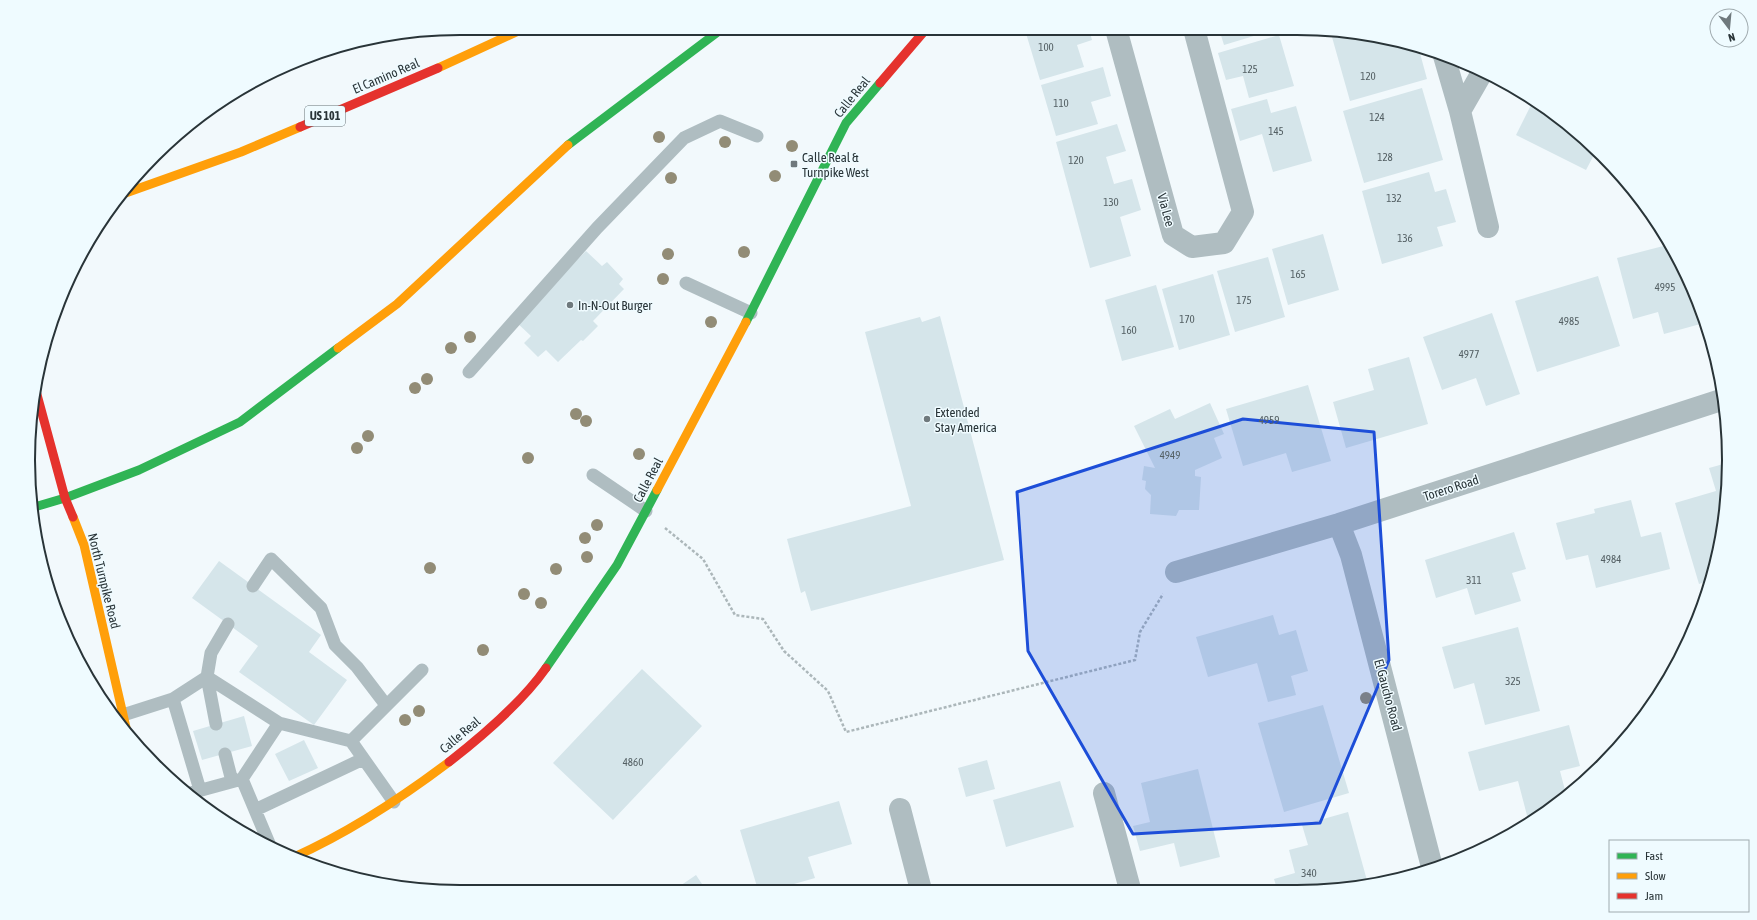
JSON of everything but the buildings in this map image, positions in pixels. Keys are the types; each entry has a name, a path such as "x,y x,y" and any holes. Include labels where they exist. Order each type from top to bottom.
{"main road":[{"name":"El Camino Real","path":"132,190 240,152 466,56 510,35"},
{"path":"38,506 65,498 139,470 240,422 396,304 559,152 714,35"},
{"name":"Calle Real","path":"300,854 329,840 405,795 476,741 537,680 617,565 751,313 846,124 921,35"},
{"name":"North Turnpike Road","path":"39,404 65,498 84,545 124,721"}],"street":[{"name":"Via Lee","path":"1118,35 1173,235 1192,247 1224,243 1243,212 1196,35"},
{"path":"1446,62 1460,111 1488,227"},
{"path":"1460,111 1480,77"},
{"name":"Torero Road","path":"1176,572 1339,524 1717,401"},
{"name":"El Gaucho Road","path":"1339,524 1351,555 1431,863"},
{"path":"1104,793 1129,885"},
{"path":"900,809 920,885"}],"lane":[{"path":"469,372 597,228 684,138 720,121 757,136"},
{"path":"686,283 751,313"},
{"path":"593,475 646,511"},
{"path":"253,586 270,559 321,608 335,645 357,667 386,705"},
{"path":"216,724 207,677 211,653 228,624"},
{"path":"350,741 422,670"},
{"path":"123,715 173,698 207,677"},
{"path":"207,677 279,723 350,741 394,802"},
{"path":"173,698 200,790"},
{"path":"194,792 237,780 279,723"},
{"path":"224,754 237,780 255,810 266,838"},
{"path":"255,810 363,759"}],"path":[{"path":"646,511 702,559 735,615 763,619 784,651 828,691 846,732 1135,660 1140,632 1176,572"}],"highlighted area":[{"path":"1243,419 1374,432 1389,660 1320,823 1133,834 1028,651 1017,492"}],"traffic: fast":[{"path":"568,145 714,35"},
{"path":"746,322 846,123 880,83"},
{"path":"38,506 65,498 139,470 240,422 338,348"},
{"path":"546,668 617,565 657,490"}],"traffic: slow":[{"path":"438,68 510,35"},
{"path":"131,191 241,152 300,127"},
{"path":"338,348 397,304 568,145"},
{"path":"657,490 746,322"},
{"path":"73,517 84,545 124,721"},
{"path":"300,854 355,826 412,789 449,762"}],"traffic: jam":[{"path":"880,83 921,35"},
{"path":"300,127 438,68"},
{"path":"39,403 65,498 73,517"},
{"path":"449,762 488,730 514,706 546,668"}],"place":[{"name":"Calle Real & Turnpike West","path":"794,164"},
{"name":"In-N-Out Burger","path":"570,305"},
{"name":"Extended Stay America","path":"927,419"}]}
